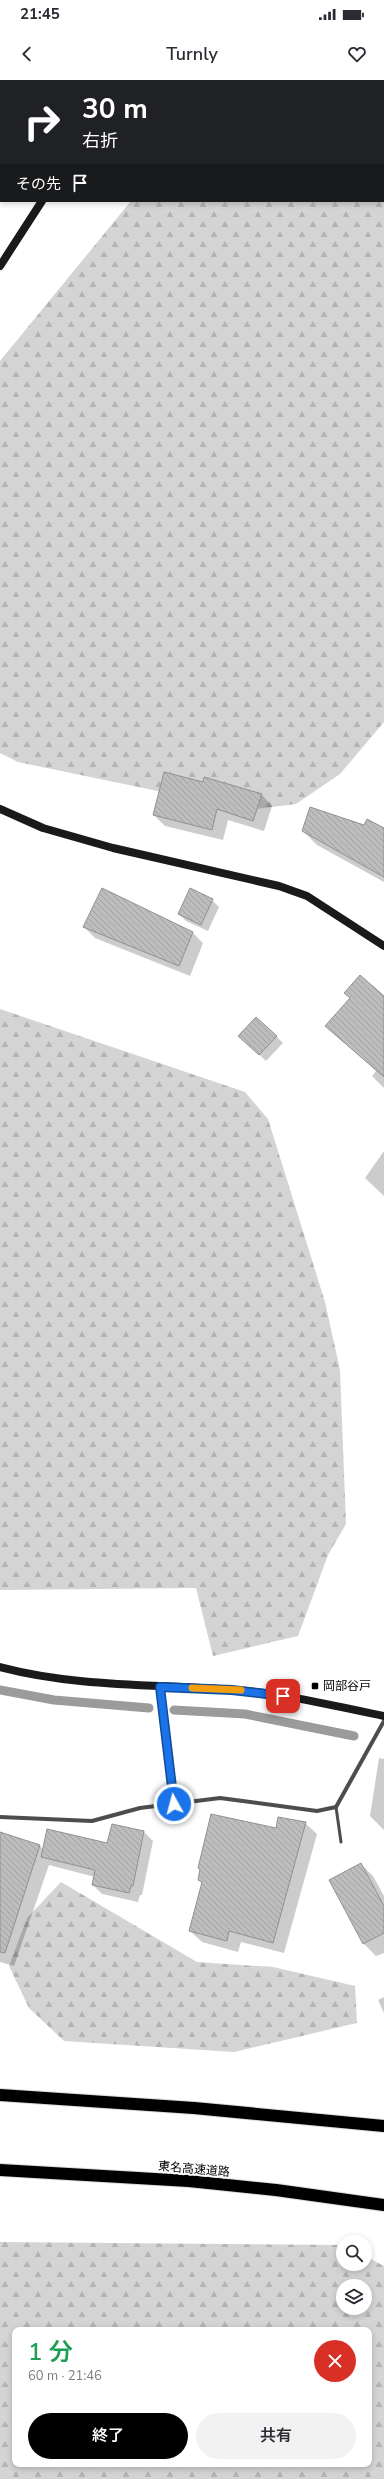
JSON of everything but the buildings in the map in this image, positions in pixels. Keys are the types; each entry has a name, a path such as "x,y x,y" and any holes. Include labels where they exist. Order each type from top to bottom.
{"highway":[{"path":"0,2095 194,2108 378,2125"},
{"name":"東名高速道路","path":"0,2170 189,2181 276,2190 384,2205"}],"street":[{"path":"0,266 41,202"},
{"path":"0,809 43,828 113,848 279,886 307,896 384,946"},
{"path":"0,1666 29,1674 79,1682 232,1690 270,1694 384,1716"},
{"path":"160,1687 174,1804"},
{"path":"0,1816 92,1821 140,1808 220,1798 317,1811 336,1807 384,1721"}],"lane":[{"path":"336,1807 341,1842"}],"green space":[{"path":"130,202 384,202 384,722 340,774 296,804 249,810 18,762 0,753 0,361"},
{"path":"0,1009 245,1092 268,1119 325,1302 340,1370 346,1524 328,1555 298,1636 213,1656 196,1588 0,1590"},
{"path":"61,1882 197,1962 273,1967 355,1986 357,2023 234,2052 64,2041 29,2008 9,1966 27,1918"},
{"path":"0,2242 336,2245 336,2271 372,2271 372,2260 384,2266 384,2479 0,2479"}],"waterway":[{"path":"0,1690 54,1700 149,1708"},
{"path":"174,1710 245,1714 354,1736"}],"slow traffic":[{"path":"192,1688 241,1690"}],"place":[{"name":"岡部谷戸","path":"315,1686"}],"route":[{"path":"174,1804 160,1687 232,1690 283,1696"}]}
